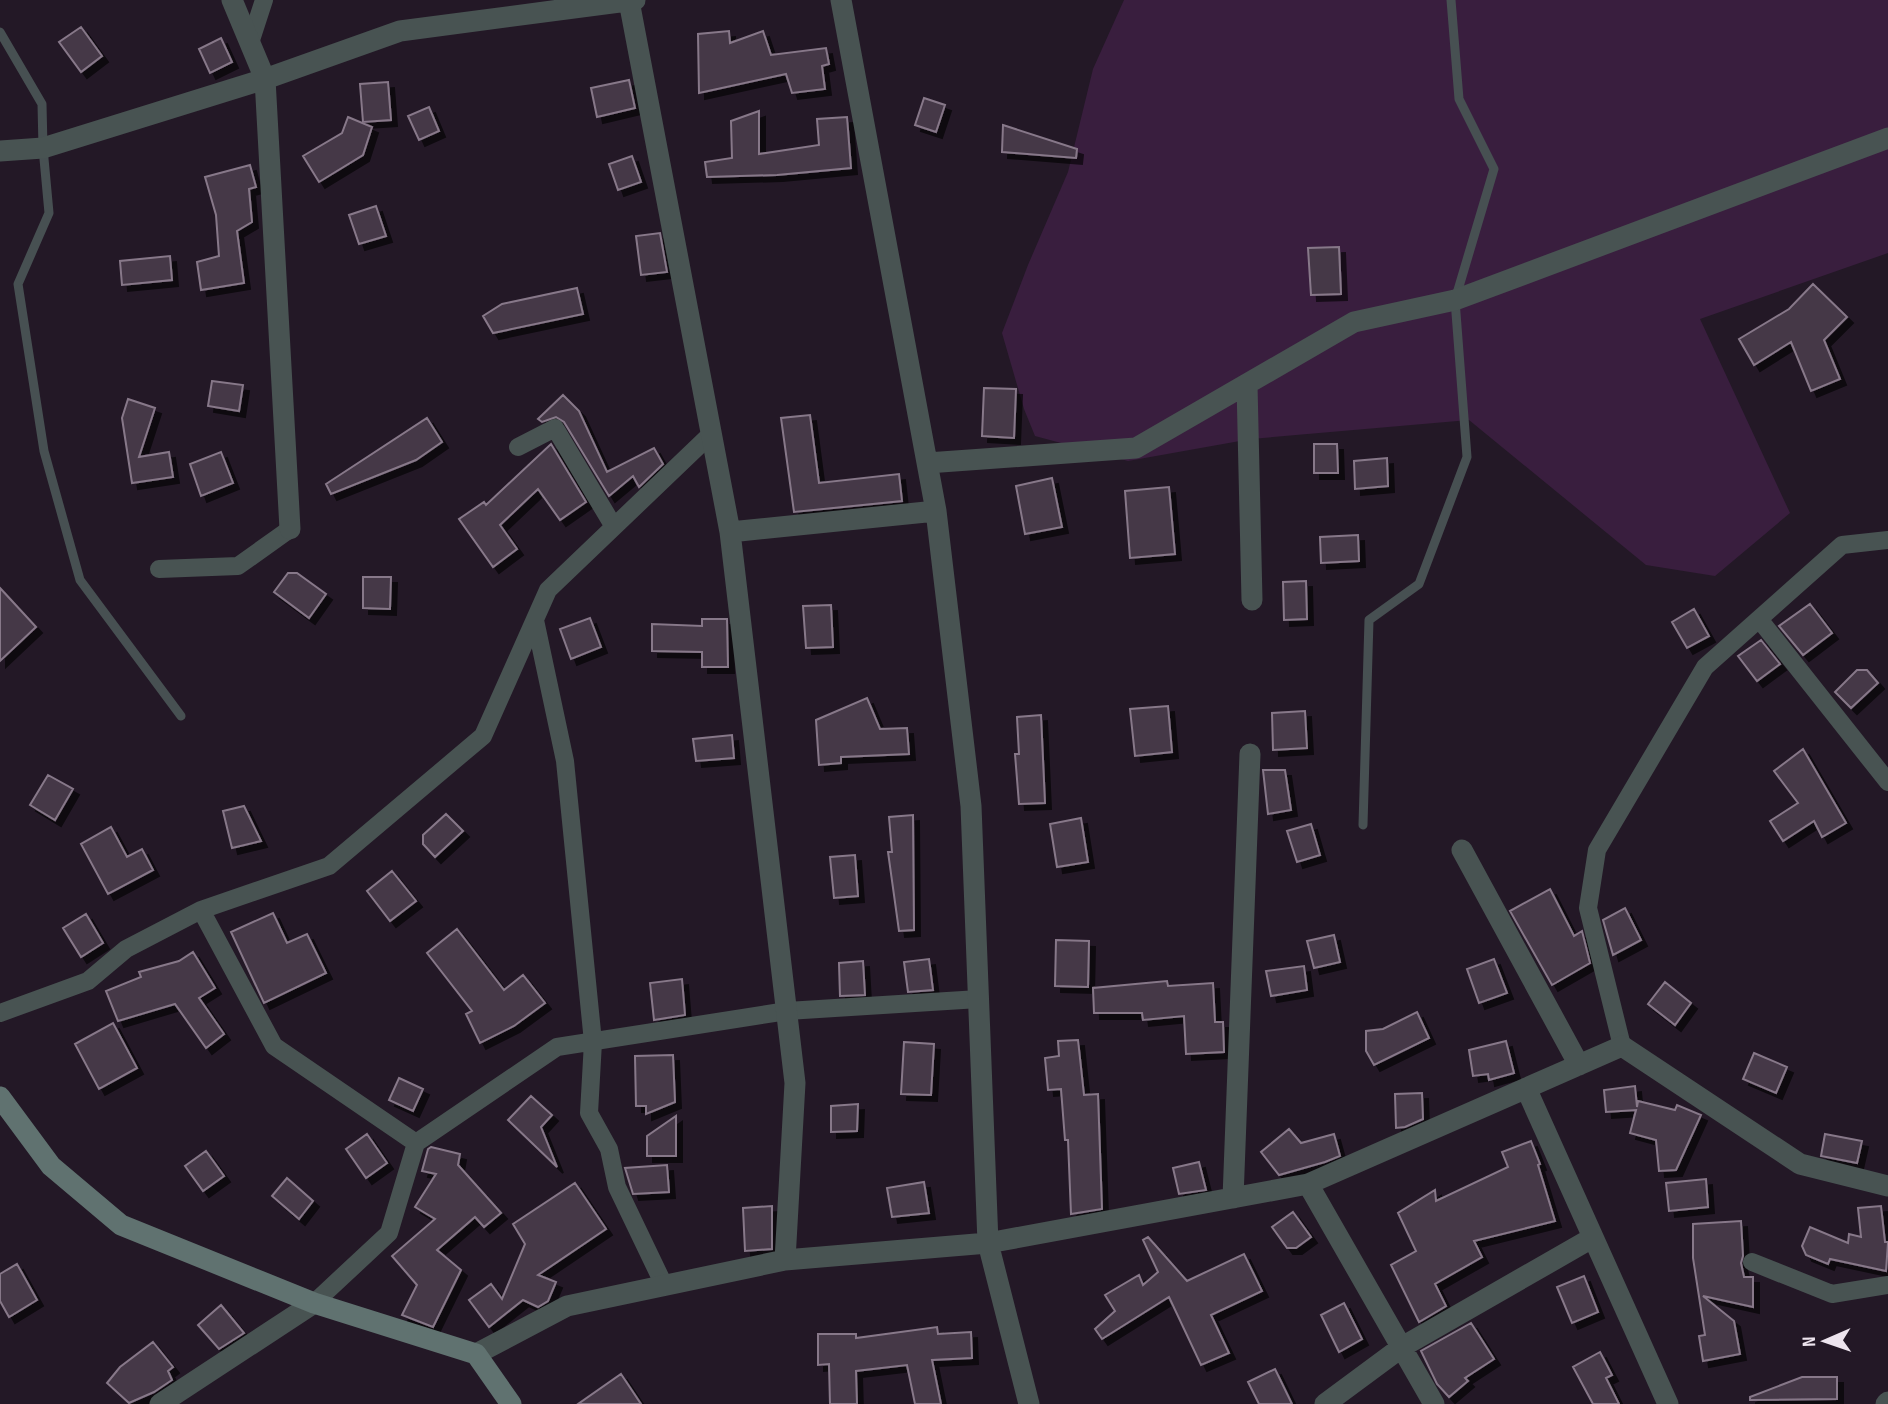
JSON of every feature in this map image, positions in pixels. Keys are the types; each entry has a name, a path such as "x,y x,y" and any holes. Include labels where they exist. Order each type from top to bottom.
{"street":[{"path":"232,0 265,79 290,529"},
{"path":"0,151 43,148 265,79 400,31 631,0 730,532 795,1083 785,1260"},
{"path":"841,0 936,511 971,806 988,1243 1029,1404"},
{"path":"927,463 1136,448 1354,322 1455,300 1888,138"},
{"path":"1247,385 1252,600"},
{"path":"730,532 936,511"},
{"path":"1233,1198 1250,754"},
{"path":"1462,850 1579,1065"},
{"path":"476,1354 567,1306 785,1260 988,1243 1308,1184 1622,1046 1800,1164 1888,1186"},
{"path":"1526,1088 1668,1404"},
{"path":"0,1097 51,1166 121,1225 314,1303 476,1354 511,1404"},
{"path":"1308,1184 1434,1404"},
{"path":"1325,1404 1402,1347 1592,1238"},
{"path":"160,1404 314,1303"}],"lane":[{"path":"250,43 264,0"},
{"path":"518,446 555,428 614,527"},
{"path":"0,1013 88,981 126,949 201,910 329,866 483,736 548,590 711,434"},
{"path":"159,569 238,566 290,529"},
{"path":"1622,1046 1588,908 1597,850 1705,667 1842,545 1888,540"},
{"path":"1759,619 1888,782"},
{"path":"535,620 565,761 593,1042 589,1114 609,1149 617,1187 664,1286"},
{"path":"201,910 274,1046 416,1143"},
{"path":"314,1303 389,1233 416,1143 557,1047 787,1011 979,999"},
{"path":"1752,1262 1832,1294 1888,1285"}],"shaded area":[{"path":"1124,0 1888,0 1888,253 1700,319 1790,513 1715,576 1646,565 1469,420 1251,439 1128,461 1035,436 1024,409 1002,333 1068,172 1093,69"}],"building":[{"path":"81,27 102,56 81,72 59,42"},
{"path":"729,31 730,43 763,31 771,55 826,48 829,64 822,66 825,89 792,93 786,74 699,93 698,34"},
{"path":"221,38 232,62 210,73 199,49"},
{"path":"629,80 635,108 597,117 591,88"},
{"path":"388,82 391,120 363,122 360,84"},
{"path":"924,98 945,105 936,132 915,125"},
{"path":"429,107 439,131 419,140 408,116"},
{"path":"759,111 759,154 819,145 817,119 847,117 851,168 777,175 707,177 705,162 732,158 731,121"},
{"path":"348,117 372,127 363,155 319,182 303,156 342,133"},
{"path":"1003,125 1077,149 1076,158 1002,152"},
{"path":"632,156 641,182 618,190 609,164"},
{"path":"250,165 256,187 249,189 252,222 237,231 244,283 201,290 197,262 219,256 216,215 205,177"},
{"path":"376,206 386,236 359,244 349,215"},
{"path":"660,233 667,272 641,275 636,236"},
{"path":"1339,247 1341,294 1311,295 1308,248"},
{"path":"170,256 172,280 122,285 120,261"},
{"path":"1813,284 1847,317 1824,340 1840,379 1811,391 1791,342 1754,365 1739,339 1789,309"},
{"path":"577,288 583,314 493,333 483,316 502,304"},
{"path":"212,381 243,385 239,411 208,406"},
{"path":"984,388 1016,389 1014,438 982,436"},
{"path":"563,395 579,411 607,472 654,448 663,464 639,487 633,476 609,496 564,422 556,417 542,422 538,419"},
{"path":"128,399 155,408 139,457 169,452 173,477 132,483 122,418"},
{"path":"810,415 819,483 899,474 902,501 794,512 781,418"},
{"path":"427,418 442,442 416,460 331,494 326,484"},
{"path":"551,444 586,502 560,520 538,489 500,525 517,549 493,567 459,519 484,502 486,505"},
{"path":"1314,444 1337,444 1338,473 1314,473"},
{"path":"221,452 233,483 201,496 190,464"},
{"path":"1387,458 1388,486 1355,489 1354,461"},
{"path":"1052,478 1062,527 1025,534 1016,486"},
{"path":"1169,487 1175,554 1130,558 1125,491"},
{"path":"1358,535 1359,561 1321,563 1320,537"},
{"path":"288,573 297,573 326,594 309,618 274,592"},
{"path":"363,577 391,577 390,609 363,608"},
{"path":"1306,581 1307,619 1284,620 1283,582"},
{"path":"0,588 36,627 0,661"},
{"path":"1810,604 1832,633 1803,655 1779,626"},
{"path":"831,605 833,647 806,648 803,606"},
{"path":"1694,609 1709,636 1687,648 1672,622"},
{"path":"590,618 601,647 571,659 560,629"},
{"path":"702,619 727,619 728,667 702,667 702,652 652,651 652,624 702,626"},
{"path":"1761,640 1780,664 1757,681 1738,656"},
{"path":"1857,670 1867,670 1878,683 1851,708 1835,692"},
{"path":"867,698 880,729 907,728 909,754 841,757 841,763 819,765 816,720"},
{"path":"1168,706 1172,752 1135,756 1130,709"},
{"path":"1305,711 1307,748 1273,750 1272,713"},
{"path":"1041,715 1045,803 1019,804 1015,754 1019,754 1017,717"},
{"path":"732,735 734,758 696,761 693,739"},
{"path":"1803,749 1846,823 1822,837 1814,821 1783,841 1770,821 1798,803 1774,771"},
{"path":"1263,770 1285,770 1291,810 1268,814"},
{"path":"48,775 73,789 55,820 30,805"},
{"path":"244,806 261,841 232,848 223,811"},
{"path":"446,814 463,831 435,857 423,844 423,835"},
{"path":"913,815 914,930 899,931 888,852 892,852 889,817"},
{"path":"1081,818 1088,862 1057,867 1050,824"},
{"path":"1311,824 1320,855 1297,862 1287,831"},
{"path":"111,827 127,857 142,849 153,870 108,894 81,844"},
{"path":"855,855 858,896 834,898 830,857"},
{"path":"392,871 416,901 390,921 367,891"},
{"path":"1550,889 1574,936 1582,931 1590,963 1552,985 1510,911"},
{"path":"1625,908 1641,940 1613,955 1603,920"},
{"path":"273,913 287,943 307,934 326,973 264,1003 231,932"},
{"path":"86,914 103,943 81,957 63,928"},
{"path":"457,929 504,990 523,975 545,1003 514,1026 480,1043 466,1014 472,1011 427,953"},
{"path":"1334,935 1340,962 1314,968 1307,941"},
{"path":"1056,940 1089,941 1088,987 1055,986"},
{"path":"193,952 215,988 199,998 224,1034 206,1048 175,1004 118,1021 106,991 141,977 139,972 179,961"},
{"path":"929,959 933,990 908,992 904,962"},
{"path":"1494,959 1507,993 1479,1003 1467,969"},
{"path":"863,961 865,995 840,996 839,963"},
{"path":"1304,966 1307,990 1271,996 1266,971"},
{"path":"682,979 685,1015 654,1020 650,983"},
{"path":"1167,981 1168,986 1213,983 1215,1022 1223,1022 1224,1052 1186,1054 1184,1016 1143,1020 1142,1013 1094,1013 1093,988"},
{"path":"1665,982 1691,1003 1675,1025 1648,1004"},
{"path":"1417,1012 1429,1038 1374,1065 1366,1051 1366,1031 1383,1029"},
{"path":"113,1023 137,1068 99,1089 75,1044"},
{"path":"1078,1040 1084,1095 1098,1094 1102,1209 1071,1214 1068,1140 1065,1140 1061,1089 1048,1090 1045,1058 1059,1056 1058,1041"},
{"path":"1506,1041 1514,1073 1489,1080 1488,1074 1473,1076 1469,1050"},
{"path":"904,1042 934,1044 931,1095 901,1094"},
{"path":"1754,1053 1787,1067 1776,1093 1743,1079"},
{"path":"673,1055 675,1102 646,1114 646,1106 636,1106 635,1056"},
{"path":"399,1078 423,1089 413,1111 389,1100"},
{"path":"1635,1086 1637,1107 1638,1101 1675,1110 1677,1105 1701,1115 1676,1170 1659,1171 1656,1140 1630,1133 1636,1110 1606,1112 1604,1090"},
{"path":"1422,1093 1423,1119 1396,1128 1395,1094"},
{"path":"531,1096 552,1115 541,1127 557,1167 508,1120"},
{"path":"858,1104 857,1131 831,1132 831,1106"},
{"path":"676,1116 676,1156 647,1156 647,1136"},
{"path":"1289,1129 1301,1143 1334,1134 1340,1156 1279,1175 1261,1152"},
{"path":"367,1134 387,1163 366,1178 346,1149"},
{"path":"1825,1134 1862,1141 1857,1163 1821,1156"},
{"path":"1531,1141 1555,1221 1474,1241 1482,1257 1435,1284 1446,1306 1419,1322 1391,1265 1416,1251 1398,1213 1435,1190 1436,1201 1508,1167 1502,1152"},
{"path":"431,1147 460,1154 458,1165 501,1213 484,1227 475,1217 437,1250 461,1270 433,1327 402,1315 417,1285 392,1256 435,1219 415,1207 436,1174 422,1171 428,1149"},
{"path":"206,1151 224,1176 203,1191 185,1166"},
{"path":"1199,1162 1206,1190 1179,1194 1173,1168"},
{"path":"667,1165 669,1192 633,1194 625,1168"},
{"path":"287,1178 313,1201 299,1219 272,1196"},
{"path":"1706,1179 1708,1207 1669,1211 1666,1183"},
{"path":"924,1182 929,1213 892,1217 887,1188"},
{"path":"575,1183 606,1229 538,1275 556,1282 548,1301 538,1307 523,1300 489,1327 469,1300 491,1284 502,1299 525,1244 513,1224"},
{"path":"772,1206 772,1249 745,1251 743,1208"},
{"path":"1881,1206 1885,1242 1888,1242 1886,1271 1830,1259 1828,1264 1806,1255 1802,1246 1810,1227 1848,1243 1849,1234 1861,1237 1858,1208"},
{"path":"1293,1212 1311,1237 1296,1248 1287,1248 1272,1227"},
{"path":"1741,1221 1741,1263 1744,1277 1753,1277 1753,1307 1703,1296 1734,1321 1740,1354 1703,1361 1699,1336 1705,1335 1693,1258 1693,1224"},
{"path":"1148,1237 1187,1281 1244,1254 1262,1291 1211,1315 1229,1353 1201,1365 1169,1297 1102,1339 1095,1329 1115,1311 1105,1295 1139,1275 1143,1285 1158,1272 1143,1240"},
{"path":"17,1264 37,1300 9,1317 0,1301 0,1274"},
{"path":"1584,1276 1598,1312 1572,1323 1557,1287"},
{"path":"1344,1303 1362,1339 1339,1352 1321,1315"},
{"path":"221,1305 244,1333 219,1349 198,1325"},
{"path":"1471,1323 1494,1359 1465,1378 1468,1381 1449,1397 1437,1384 1421,1351"},
{"path":"937,1327 938,1334 971,1332 972,1358 932,1360 941,1404 915,1404 907,1365 856,1371 857,1404 830,1404 829,1364 818,1365 818,1334 856,1334 856,1338"},
{"path":"153,1342 173,1367 168,1371 172,1380 129,1403 107,1383 120,1367"},
{"path":"1600,1352 1612,1375 1606,1378 1619,1404 1593,1404 1573,1367"},
{"path":"1275,1369 1292,1404 1259,1404 1248,1382"},
{"path":"621,1374 641,1404 578,1404"},
{"path":"1802,1377 1837,1377 1837,1399 1750,1400 1750,1397"}],"waterway":[{"path":"1363,825 1369,620 1419,584 1467,457 1455,300 1494,169 1459,99 1451,0"},
{"path":"0,32 42,104 49,213 18,284 44,451 80,580 181,716"}]}
